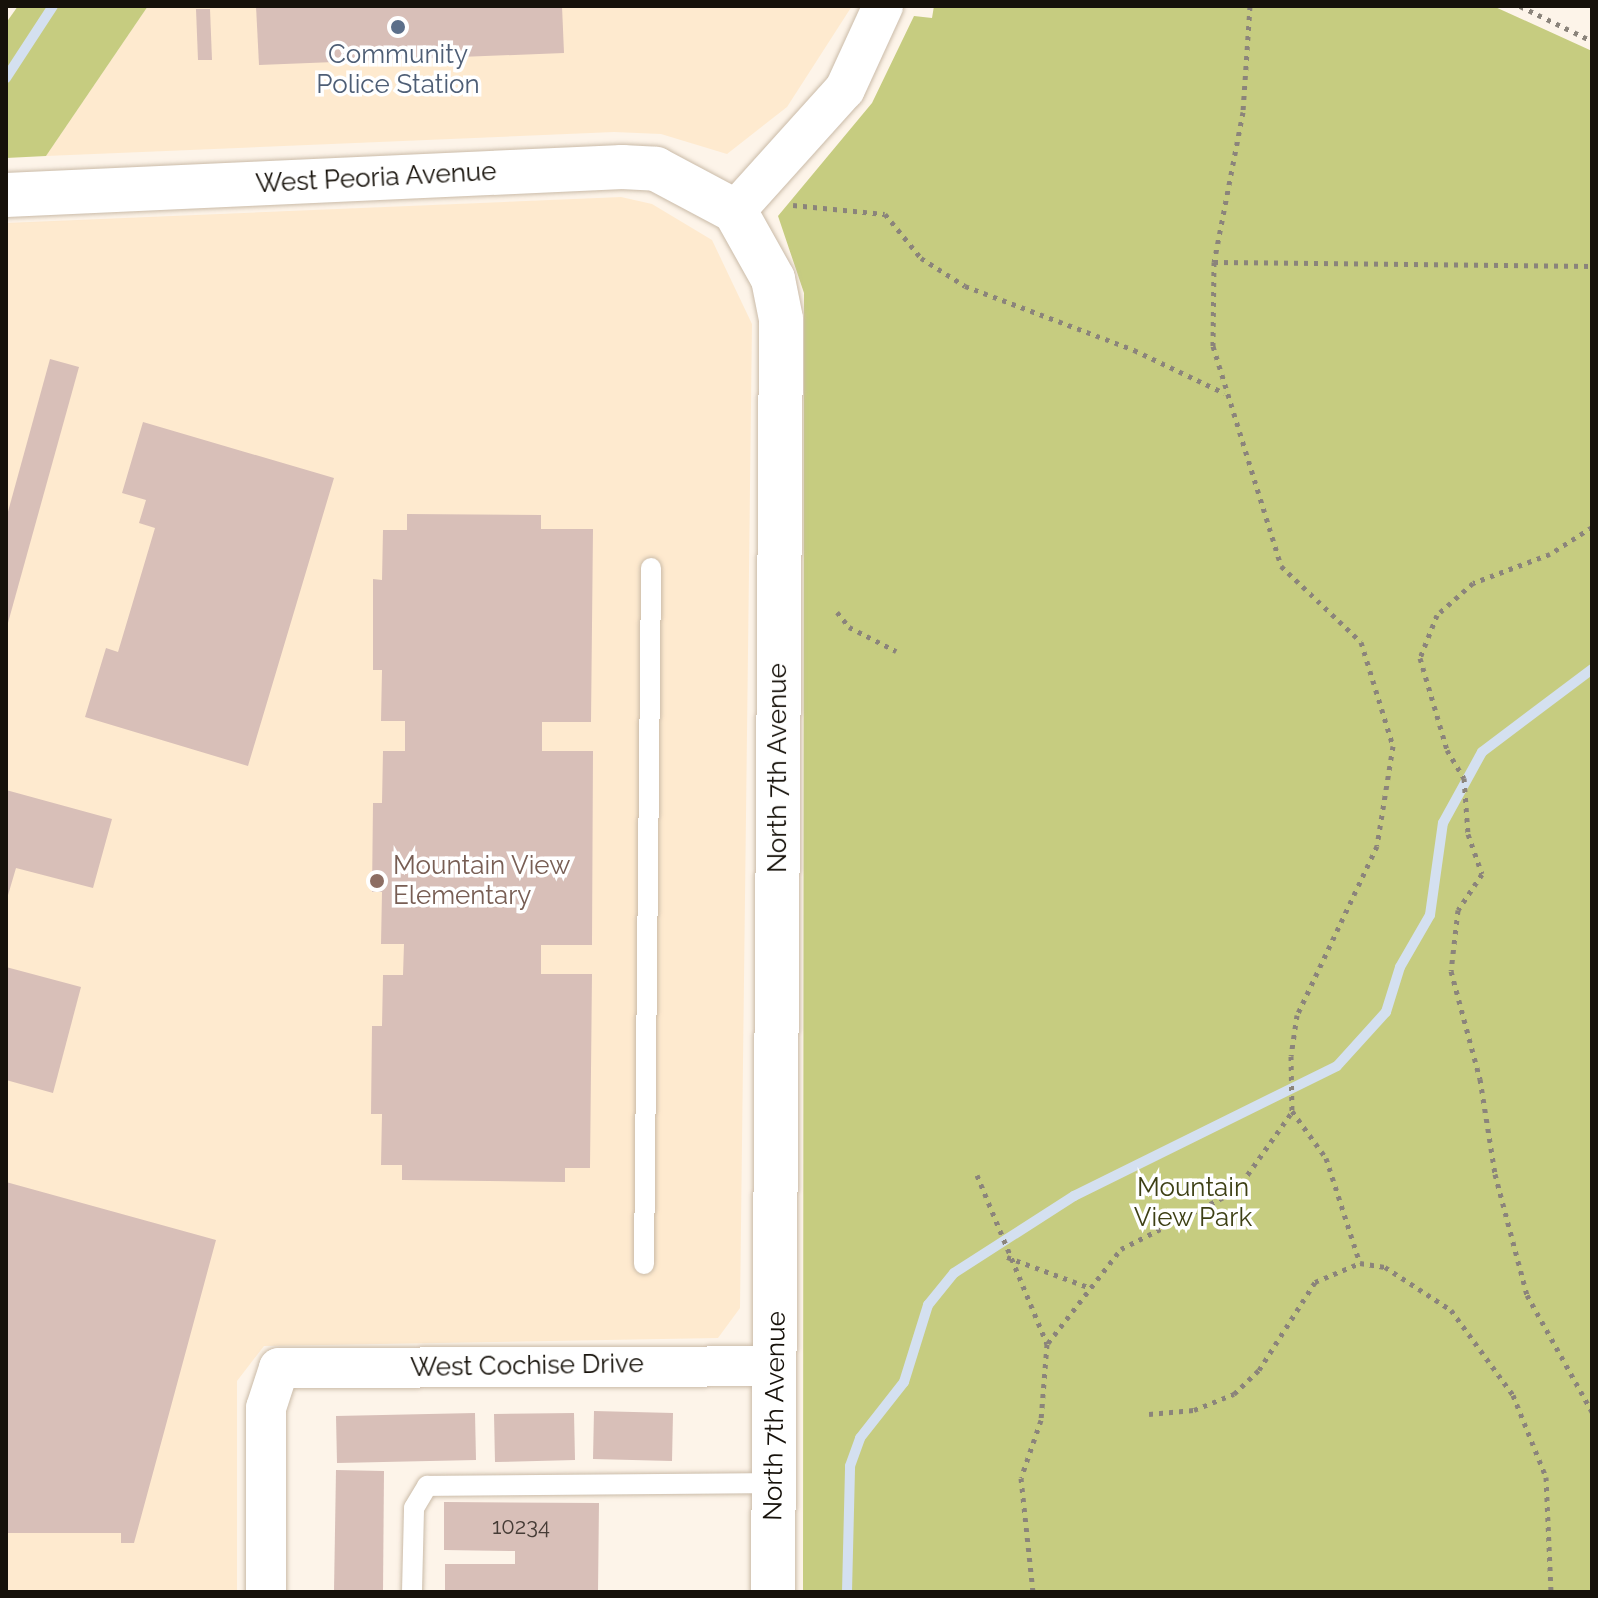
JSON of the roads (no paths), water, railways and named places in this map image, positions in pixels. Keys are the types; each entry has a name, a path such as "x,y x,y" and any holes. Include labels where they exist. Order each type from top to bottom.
{"street":[{"path":"735,211 845,89 883,6"},
{"name":"West Peoria Avenue","path":"6,195 622,167 656,169 735,211"},
{"name":"North 7th Avenue","path":"735,211 773,279 781,319 773,1592"},
{"name":"West Cochise Drive","path":"266,1592 266,1408 279,1368 776,1366"}],"lane":[{"path":"644,1264 651,568"},
{"path":"412,1592 414,1508 427,1486 774,1483"}],"waterway":[{"path":"6,78 53,6"},
{"path":"847,1592 850,1466 860,1438 904,1382 928,1305 954,1273 1074,1196 1337,1066 1386,1012 1400,967 1430,915 1443,823 1482,752 1592,669"}],"place":[{"name":"Community Police Station","path":"398,27"},
{"name":"Mountain View Elementary","path":"377,881"}],"park label":[{"name":"Mountain View Park","path":"1193,1203"}]}
